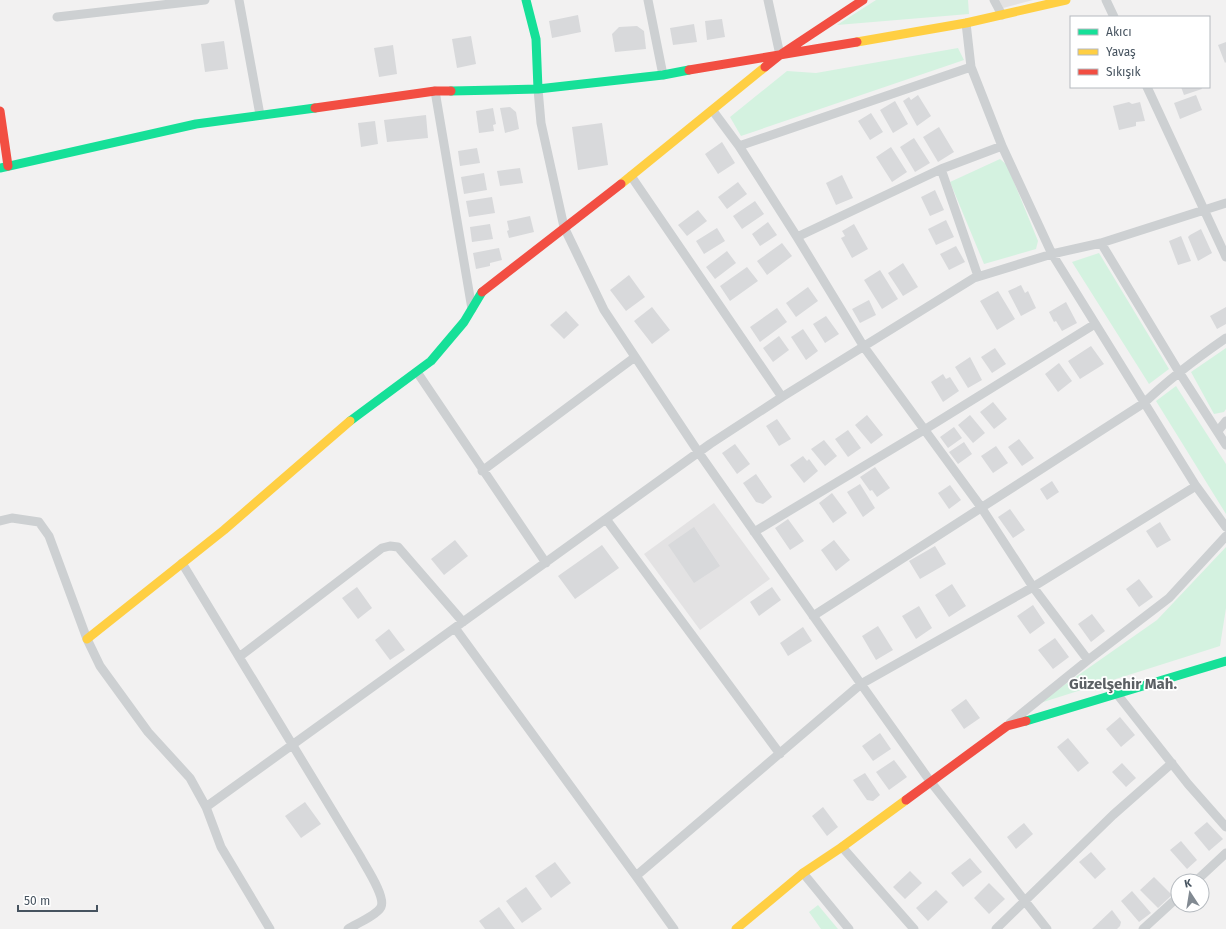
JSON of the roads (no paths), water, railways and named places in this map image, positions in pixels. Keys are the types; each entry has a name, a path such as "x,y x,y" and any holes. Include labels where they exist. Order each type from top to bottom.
{"street":[{"path":"57,17 204,0"},
{"path":"239,0 260,115"},
{"path":"526,0 536,39 541,123 564,227 604,310 754,532 930,781 1047,929"},
{"path":"648,0 662,75"},
{"path":"768,0 780,55"},
{"path":"87,639 274,488 345,425 431,361 464,322 480,294 713,111 780,55 863,0"},
{"path":"994,0 1002,15"},
{"path":"0,111 4,167 196,124 435,91 538,90 662,75 966,23 1066,0"},
{"path":"1106,0 1114,16"},
{"path":"966,23 971,67 1002,146 1052,254 1196,486 1226,527"},
{"path":"739,146 971,67"},
{"path":"1147,88 1226,256"},
{"path":"435,91 472,309"},
{"path":"713,111 739,146 864,347 981,507 1033,587 1088,660"},
{"path":"797,237 941,169 1002,146"},
{"path":"941,169 978,276"},
{"path":"631,176 782,397"},
{"path":"206,807 699,452 782,397 974,278 1052,254 1101,243 1226,202"},
{"path":"1101,243 1226,445"},
{"path":"754,532 924,430 1095,324"},
{"path":"813,616 1144,403 1163,385 1226,338"},
{"path":"482,471 635,357"},
{"path":"417,372 482,471 546,563"},
{"path":"1218,430 1226,421"},
{"path":"636,876 861,684 1033,587 1196,486"},
{"path":"0,521 12,518 39,522 49,536 87,639 100,666 148,732 190,778 206,807 221,847 270,929"},
{"path":"606,519 780,754"},
{"path":"736,929 803,873 842,847 1007,726 1088,660 1170,598 1226,536"},
{"path":"239,657 382,548 390,546 398,547 463,622"},
{"path":"182,563 293,745 382,896 382,906 376,913 348,929"},
{"path":"454,628 674,929"},
{"path":"1007,726 1226,661"},
{"path":"1117,694 1226,827"},
{"path":"996,929 1113,815 1172,763"},
{"path":"842,847 914,929"},
{"path":"1205,873 1226,853"},
{"path":"803,873 849,929"},
{"path":"1144,929 1170,905"}],"district":[{"name":"Güzelşehir Mah.","path":"1123,684"}]}
